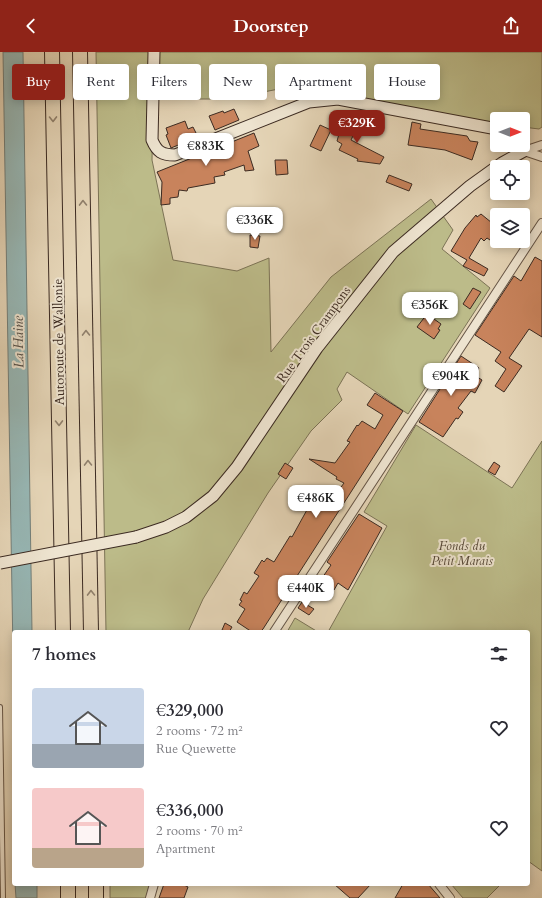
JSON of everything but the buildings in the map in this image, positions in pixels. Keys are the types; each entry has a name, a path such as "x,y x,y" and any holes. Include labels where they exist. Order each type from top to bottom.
{"highway":[{"name":"Autoroute de Wallonie","path":"52,52 63,630"},
{"path":"80,52 91,630"},
{"path":"68,886 68,898"},
{"path":"96,886 96,898"}],"street":[{"path":"154,52 152,140 155,148 160,153 175,155 309,102 326,98 338,98 490,128"},
{"path":"530,147 542,145"},
{"name":"Rue Trois Crampons","path":"0,563 136,537 166,527 179,520 213,496 237,467 317,348 393,252 470,186 517,152"},
{"path":"530,152 542,158"},
{"path":"275,630 542,222"},
{"path":"150,898 153,886"},
{"path":"441,886 450,898"}],"lane":[{"path":"0,707 3,898"}],"green space":[{"path":"96,52 154,52 154,64 137,64 137,100 153,100 152,160 173,260 237,271 269,258 271,352 331,277 431,199 453,230 442,249 490,288 408,414 347,372 337,389 342,400 311,431 268,493 203,599 189,630 106,630 97,100 129,100 129,64 96,64"},
{"path":"156,52 542,52 542,127 539,129 530,128 530,112 490,112 490,128 343,100 366,100 366,64 275,64 275,90 267,91 267,64 209,64 209,99 201,99 201,64 155,64"},
{"path":"307,100 328,100 309,102"},
{"name":"Fonds du Petit Marais","path":"416,425 512,488 542,441 542,871 530,862 530,630 329,630 387,526 364,512"},
{"path":"295,618 315,630 288,630"},
{"path":"110,886 153,886 150,898 110,898"},
{"path":"453,886 499,886 487,898 463,898"}],"water":[{"name":"La Haine","path":"3,52 23,52 23,64 12,64 12,100 24,100 32,630 13,630"},
{"path":"15,886 37,886 37,898 16,898"}]}
